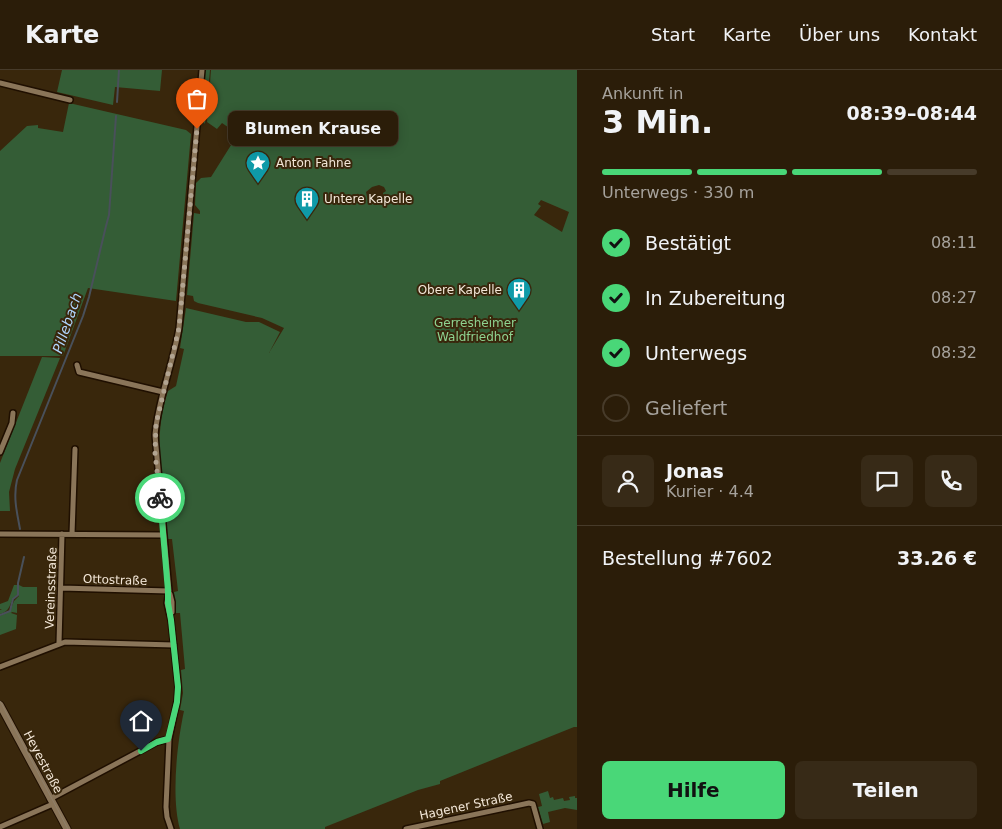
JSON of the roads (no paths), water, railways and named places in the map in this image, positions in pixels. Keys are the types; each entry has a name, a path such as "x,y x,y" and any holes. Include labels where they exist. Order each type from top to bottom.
{"street":[{"path":"171,829 166,812 168,739 178,694 168,603 155,445 157,414 176,347 180,317 202,70"},
{"path":"0,83 70,100"},
{"path":"77,366 79,372 163,392"},
{"path":"0,452 12,423 13,413"},
{"path":"72,534 74,449"},
{"path":"0,534 163,535"},
{"name":"Vereinsstraße","path":"59,643 62,534"},
{"name":"Ottostraße","path":"62,588 168,591"},
{"path":"0,667 59,643 174,645"},
{"name":"Heyestraße","path":"0,705 66,829"},
{"path":"0,826 52,802 157,742 168,739"},
{"name":"Hagener Straße","path":"406,829 529,803 533,804 540,829"}],"waterway":[{"name":"Pillebach","path":"117,102 119,70"},
{"name":"Pillebach","path":"20,529 15,499 17,480 83,316 109,215 116,116"},
{"name":"Pillebach","path":"0,615 10,611 13,599 18,595 18,583 24,557"}],"tram line":[{"path":"0,701 68,829"}],"place":[{"name":"Blumen Krause","path":"197,129"},
{"name":"Anton Fahne","path":"258,184"},
{"name":"Untere Kapelle","path":"307,220"},
{"name":"Obere Kapelle","path":"519,311"}],"park label":[{"name":"Gerresheimer Waldfriedhof","path":"475,330"}]}
